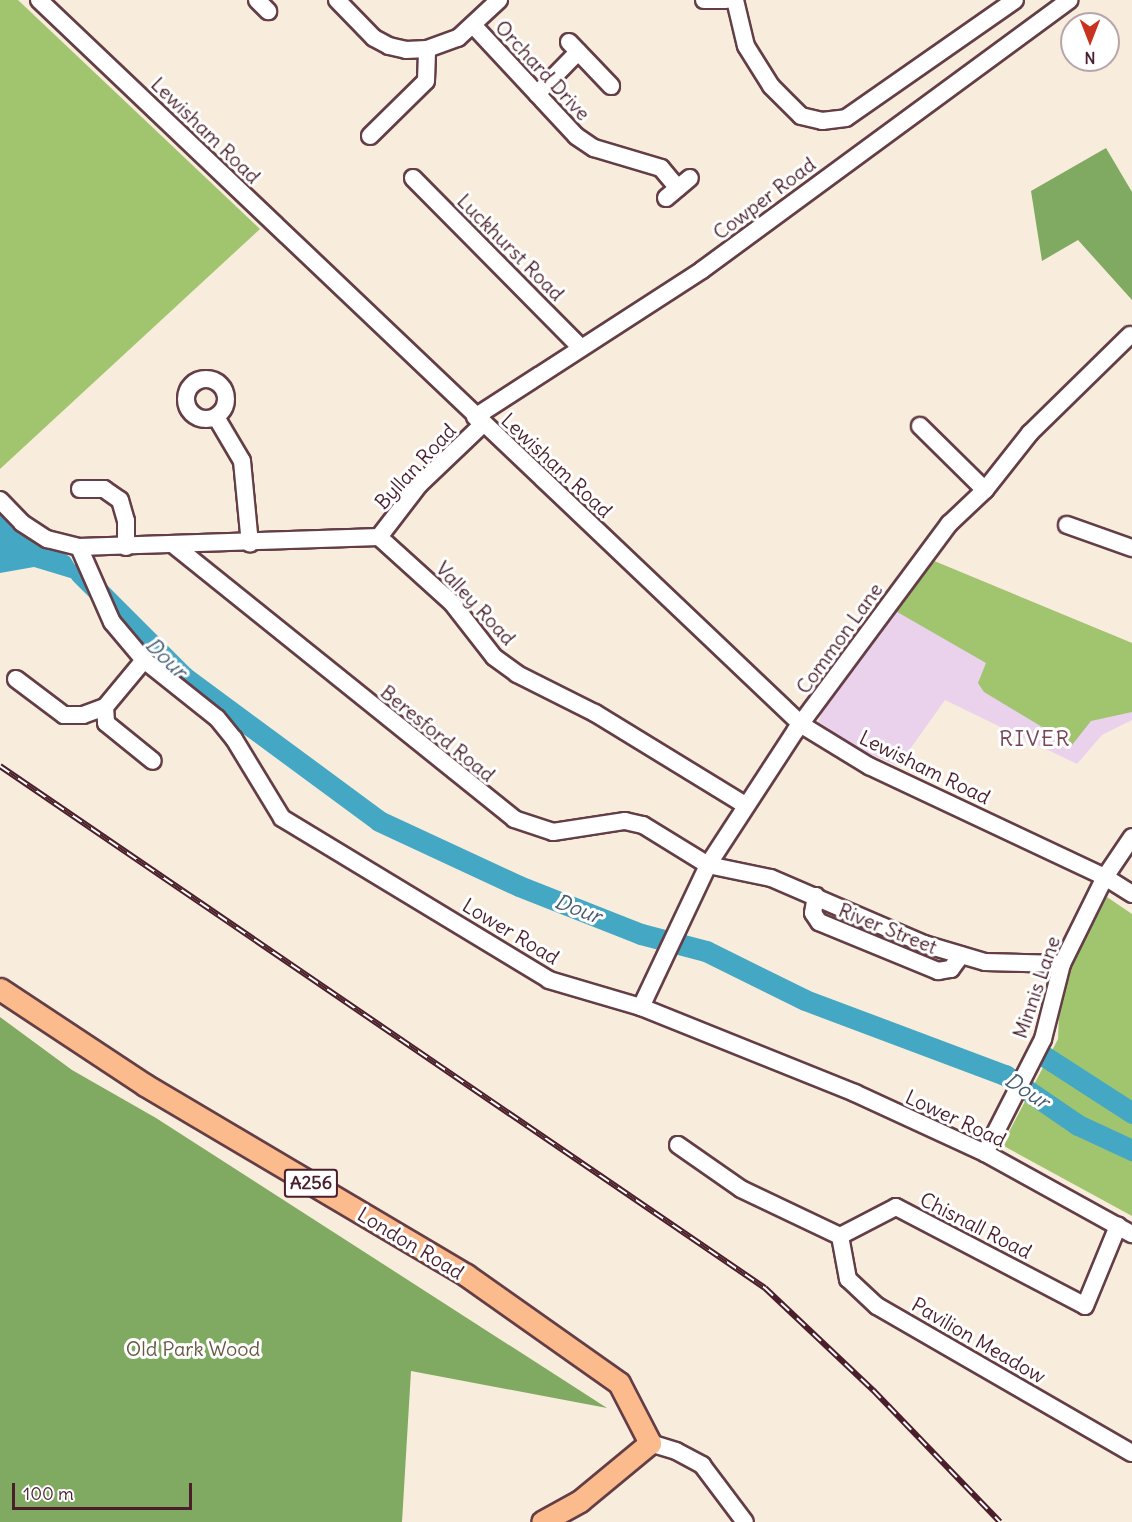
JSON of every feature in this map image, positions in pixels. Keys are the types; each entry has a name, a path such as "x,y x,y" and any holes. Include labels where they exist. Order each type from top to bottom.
{"main road":[{"name":"London Road","path":"0,989 74,1040 430,1253 542,1328 619,1383 650,1443"},
{"path":"542,1522 592,1491 650,1443"}],"street":[{"name":"Lewisham Road","path":"39,0 802,725 869,766 1105,877 1132,894"},
{"path":"337,0 374,38 389,46 427,49 458,38 499,0"},
{"path":"704,0 726,0"},
{"path":"735,0 746,46 771,86 801,116 822,122 853,114 1015,0"},
{"name":"Cowper Road","path":"479,420 579,346 702,270 1069,0"},
{"name":"Orchard Drive","path":"473,25 585,142 661,168 678,188"},
{"path":"537,94 574,47 611,86"},
{"path":"370,136 426,81 427,49"},
{"name":"Luckhurst Road","path":"413,178 579,346"},
{"name":"Common Lane","path":"641,1007 708,865 745,805 915,567 949,524 985,490 1030,433 1130,335"},
{"path":"216,417 242,461 248,488 250,544"},
{"name":"Byllan Road","path":"379,537 419,485 479,420"},
{"path":"920,426 985,490"},
{"path":"80,489 104,489 120,500 126,521 126,547"},
{"path":"0,500 22,523 47,539 79,547 250,544 379,537"},
{"path":"1067,525 1132,548"},
{"name":"Valley Road","path":"379,537 452,603 494,657 517,674 595,713 745,805"},
{"name":"Beresford Road","path":"175,546 514,819 553,832 625,821 643,825 708,865"},
{"name":"Lower Road","path":"79,547 112,622 144,660 223,725 282,818 549,980 641,1007 855,1093 985,1153 1125,1230"},
{"path":"16,679 64,715 83,715 105,707 144,660"},
{"path":"105,707 106,723 153,761"},
{"name":"Minnis Lane","path":"985,1153 1043,1039 1062,964 1105,877 1132,837"},
{"name":"River Street","path":"708,865 771,878 924,944 985,962 1062,964"},
{"name":"River Street","path":"816,896 813,913 819,922 916,963 938,971 951,969 961,955"},
{"path":"678,1145 741,1189 840,1236"},
{"name":"Chisnall Road","path":"840,1236 896,1207 1085,1306 1125,1230"},
{"name":"Pavilion Meadow","path":"840,1236 848,1279 877,1306 1132,1453"},
{"path":"650,1443 676,1451 702,1465 745,1522"}],"shaded area":[{"path":"927,558 1132,643 1132,720 1102,735 1077,764 945,700 898,766 846,744 818,722 825,706"}],"green space":[{"path":"0,0 18,0 260,229 0,469"},
{"path":"1106,148 1132,192 1132,300 1078,240 1042,261 1031,191"},
{"path":"927,558 1132,643 1132,712 1091,721 1072,745 984,692 978,683 986,663 892,609"},
{"path":"1107,897 1132,914 1132,1216 1002,1145 1058,1039 1060,990"},
{"name":"Old Park Wood","path":"0,1017 72,1070 156,1118 607,1408 411,1371 402,1522 0,1522"}],"water":[{"path":"0,511 70,557 80,573 77,580 34,567 0,573"}],"waterway":[{"name":"Dour","path":"80,573 184,677 379,821 519,886 641,934 706,951 805,1000 1005,1075 1078,1125 1132,1150"},
{"name":"Dour","path":"1044,1056 1132,1113"}],"railway":[{"path":"0,766 765,1288 873,1390 1000,1522"}],"district":[{"name":"RIVER","path":"1035,739"}]}
